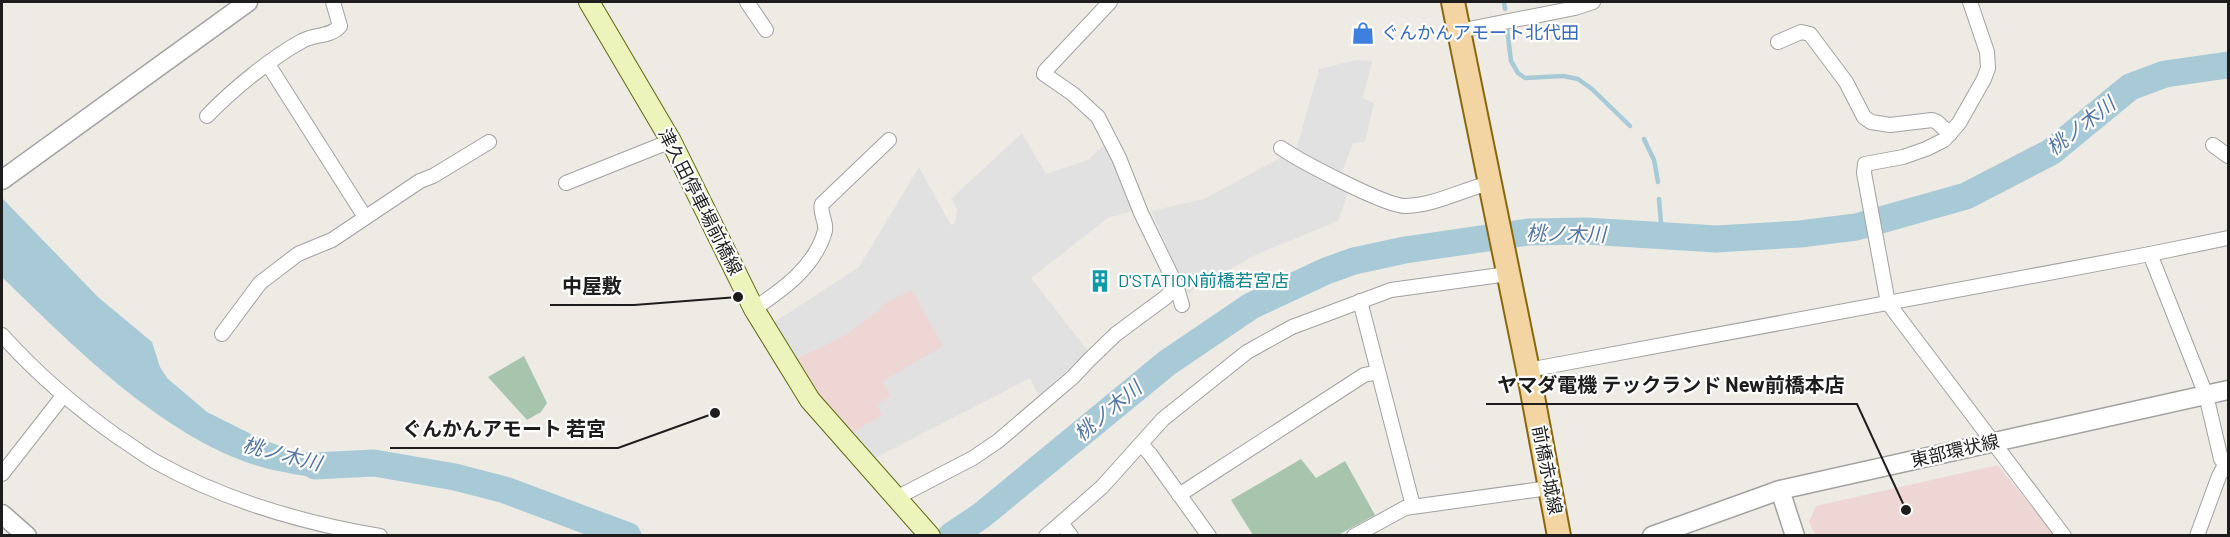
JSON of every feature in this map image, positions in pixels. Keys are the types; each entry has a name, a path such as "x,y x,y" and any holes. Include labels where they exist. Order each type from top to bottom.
{"main road":[{"name":"津久田停車場前橋線","path":"589,2 671,141 754,309 810,400 930,536"},
{"path":"1452,2 1492,192"},
{"name":"前橋赤城線","path":"1492,192 1559,536"}],"street":[{"path":"2,180 248,2"},
{"path":"207,116 266,64 301,41 337,30 340,26 333,2"},
{"path":"747,2 766,30"},
{"path":"1110,2 1044,74 1098,117 1176,285 1182,305"},
{"path":"1459,31 1575,8 1593,2"},
{"path":"1970,2 1987,52 1988,68 1972,101 1950,134 1936,145 1916,154 1865,164 1864,173 1888,303 2064,536"},
{"path":"1778,42 1801,32 1810,34 1846,82 1864,117 1871,122 1890,125 1932,120 1950,134"},
{"path":"266,64 365,217"},
{"path":"754,309 801,273 817,249 826,228 820,209 822,204 889,140"},
{"path":"566,183 671,141"},
{"path":"222,334 260,283 298,254 323,245 420,181 433,176 489,142"},
{"path":"2213,144 2229,156"},
{"path":"1281,148 1293,157 1399,206 1492,192"},
{"path":"1528,370 2229,238"},
{"path":"2150,254 2206,395 2221,459 2227,466 2218,476 2197,536"},
{"path":"1046,536 1102,487 1171,411 1247,352 1292,327 1391,290 1507,269"},
{"path":"901,504 998,441 1073,377 1116,334 1166,297 1176,285"},
{"path":"1360,301 1413,506"},
{"path":"2,335 63,396 154,461 230,496 333,532 380,536"},
{"path":"1179,495 1364,375 1378,372"},
{"name":"東部環状線","path":"1652,536 1780,490 2229,390"},
{"path":"2,474 63,396"},
{"path":"1141,444 1209,536"},
{"path":"1354,536 1395,512 1413,506 1550,488"},
{"path":"1780,490 1795,536"},
{"path":"2,514 27,536"},
{"path":"1061,524 1071,536"}],"shaded area":[{"path":"1356,60 1372,61 1363,98 1374,103 1365,142 1353,143 1341,175 1295,154 1319,69"},
{"path":"1022,133 1046,174 1088,160 1106,143 1138,209 1108,218 1031,278 1088,351 1039,396 1030,378 871,460 850,434 882,415 877,404 891,396 883,381 943,346 912,290 883,304 882,308 847,334 792,359 770,325 859,267 919,167 951,225 955,223 957,209 951,199"},
{"path":"1282,154 1349,190 1338,221 1257,254 1188,293 1151,211 1204,199 1280,158"},
{"path":"912,289 944,347 883,381 891,396 883,415 850,434 814,395 793,360 847,334 883,304"},
{"path":"1998,465 2054,535 1815,535 1809,522 1816,506"}],"green space":[{"path":"524,356 547,403 541,412 527,420 488,377"},
{"path":"1301,459 1316,478 1345,461 1375,515 1338,535 1253,535 1231,500"}],"water":[{"path":"2,198 98,297 152,342 160,367 167,378 207,412 263,440 289,449 310,453 377,456 323,475 300,475 245,462 206,444 168,422 96,365 2,277"}],"waterway":[{"path":"1504,2 1505,9"},
{"path":"1507,28 1511,61 1518,73 1525,78 1563,76 1578,79 1592,89 1630,126"},
{"name":"桃ノ木川","path":"951,536 982,515 1167,363 1251,306 1326,271 1354,261 1405,250 1528,232 1586,231 1716,239 1800,234 1856,227 1966,196 2051,152 2130,87 2165,74 2228,65"},
{"path":"1644,139 1654,160 1658,182"},
{"path":"1659,199 1662,235"},
{"name":"桃ノ木川","path":"315,466 374,463 455,477 505,490 628,536"}],"place":[{"name":"ぐんかんアモート北代田","path":"1363,33"},
{"name":"D'STATION前橋若宮店","path":"1100,281"},
{"name":"中屋敷","path":"738,297"},
{"name":"ぐんかんアモート 若宮","path":"715,413"},
{"name":"ヤマダ電機 テックランド New前橋本店","path":"1906,510"}]}
